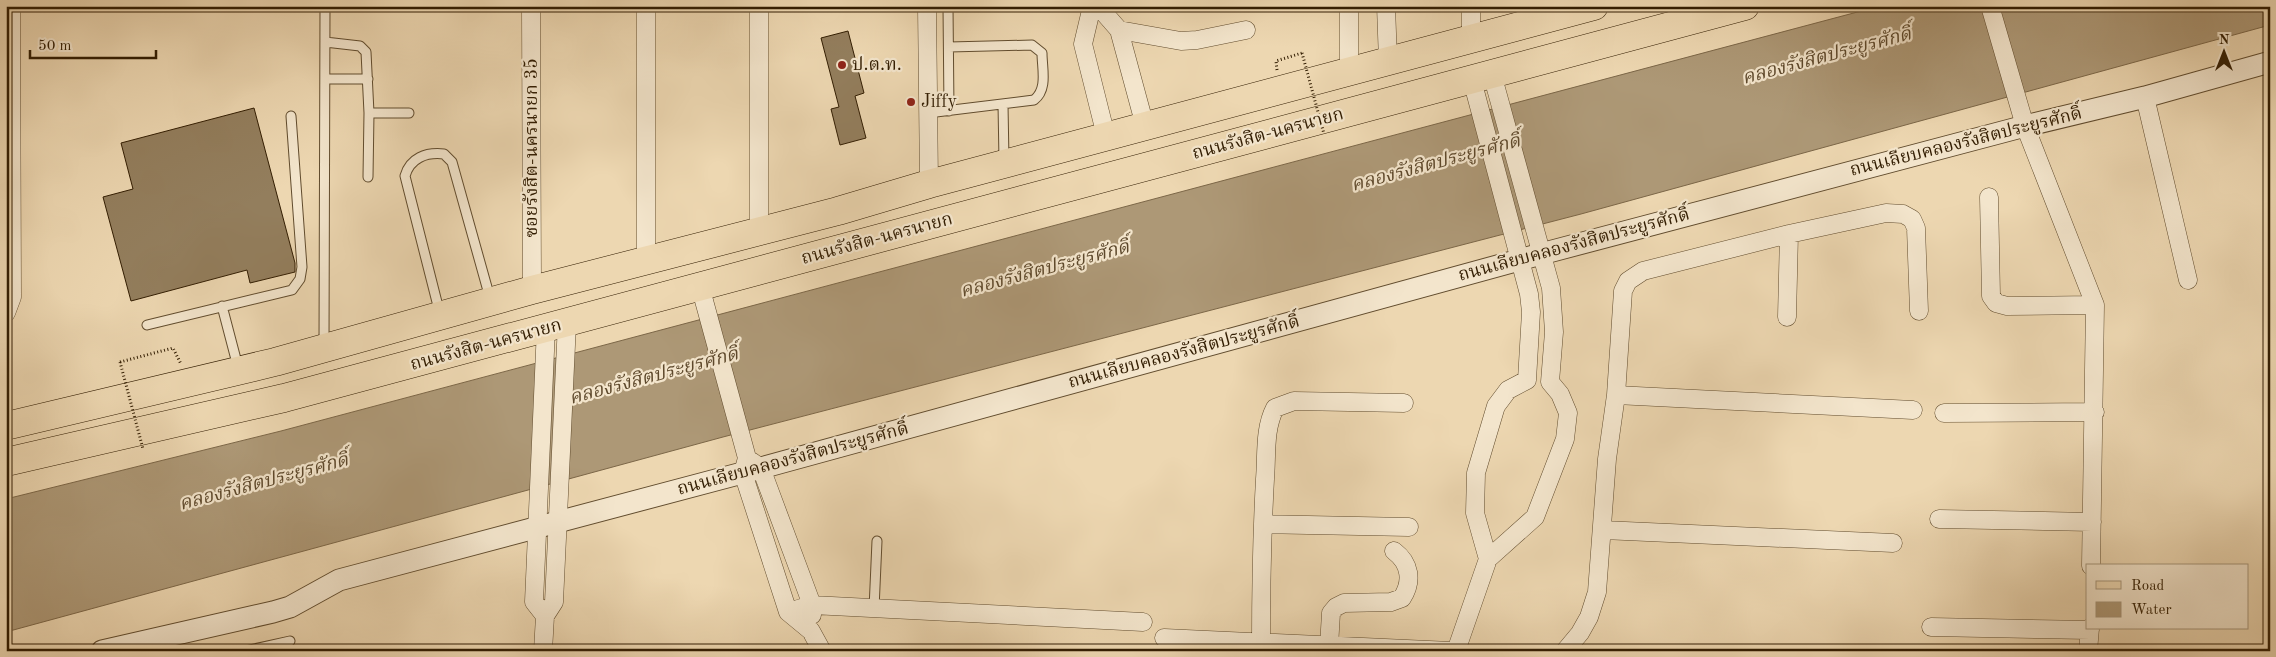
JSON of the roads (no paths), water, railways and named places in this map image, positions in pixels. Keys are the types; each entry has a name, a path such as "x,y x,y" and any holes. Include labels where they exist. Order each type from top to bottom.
{"main road":[{"name":"ถนนรังสิต-นครนายก","path":"6,426 324,348 491,303 532,290 759,232 1349,70 1594,6"},
{"name":"ถนนรังสิต-นครนายก","path":"6,462 556,336 1485,86 1745,6"}],"street":[{"path":"6,313 12,297 11,6"},
{"name":"ซอยรังสิต-นครนายก 35","path":"531,6 532,290"},
{"path":"646,6 646,261"},
{"path":"759,6 759,232"},
{"path":"927,6 929,184"},
{"path":"1092,6 1083,44 1106,136"},
{"path":"1098,6 1119,30 1145,126"},
{"path":"1349,6 1349,70"},
{"path":"1386,6 1388,61"},
{"path":"1471,6 1472,39"},
{"path":"1990,6 2022,117 2095,305 2091,564"},
{"path":"1119,30 1181,41 1197,40 1246,30"},
{"name":"ถนนเลียบคลองรังสิตประยูรศักดิ์","path":"102,651 290,607 339,580 547,525 751,466 1531,256 2022,117 2144,97 2270,62"},
{"path":"1485,86 1533,226 1527,380"},
{"path":"1456,651 1488,559 1535,517 1565,439 1568,414 1560,394 1550,382 1554,313 1551,288 1531,256 1514,234 1485,86"},
{"path":"2144,97 2188,280"},
{"path":"1989,197 1991,296 1996,303 2007,306 2095,305"},
{"path":"1565,651 1580,633 1589,617 1597,592 1608,459 1616,395 1623,291 1628,281 1643,271 1789,234 1886,213 1903,214 1912,219 1916,228 1919,312"},
{"path":"1787,317 1789,234"},
{"path":"704,297 751,466 788,612 811,631 822,651"},
{"path":"543,651 545,616 534,602 547,525 558,493 556,336"},
{"path":"547,525 540,493 556,336"},
{"path":"1488,559 1475,513 1476,473 1496,406 1508,390 1527,380 1550,382"},
{"path":"1616,395 1913,410"},
{"path":"1260,643 1263,524 1269,427 1275,408 1294,401 1404,403"},
{"path":"1944,413 2094,412"},
{"path":"751,466 812,605 811,631"},
{"path":"1939,519 2092,522"},
{"path":"1263,524 1409,528"},
{"path":"1603,530 1892,543"},
{"path":"1330,646 1331,612 1336,607 1344,603 1391,602 1402,598 1409,582 1408,566 1402,557 1394,551"},
{"path":"788,612 812,605 1143,622"},
{"path":"1931,627 2086,629"},
{"path":"2088,651 2090,630"},
{"path":"1164,638 1451,651"}],"lane":[{"path":"324,348 325,6"},
{"path":"948,6 949,111"},
{"path":"326,42 360,46 366,52 368,60 369,113 368,177"},
{"path":"928,114 1034,100 1041,95 1043,86 1042,53 1032,45 949,47"},
{"path":"326,79 368,79"},
{"path":"1003,104 1004,164"},
{"path":"369,113 408,113"},
{"path":"147,324 292,290 300,280 302,267 291,116"},
{"path":"441,316 405,176 408,167 414,160 435,153 444,154 452,162 491,303"},
{"path":"222,306 239,370"},
{"path":"874,609 877,540"},
{"path":"245,651 290,641"}],"water":[{"name":"คลองรังสิตประยูรศักดิ์","path":"1880,6 2270,6 2270,25 1581,214 723,437 6,632 6,499 281,431"}],"place":[{"name":"ป.ต.ท.","path":"842,65"},
{"name":"Jiffy","path":"911,102"}]}
